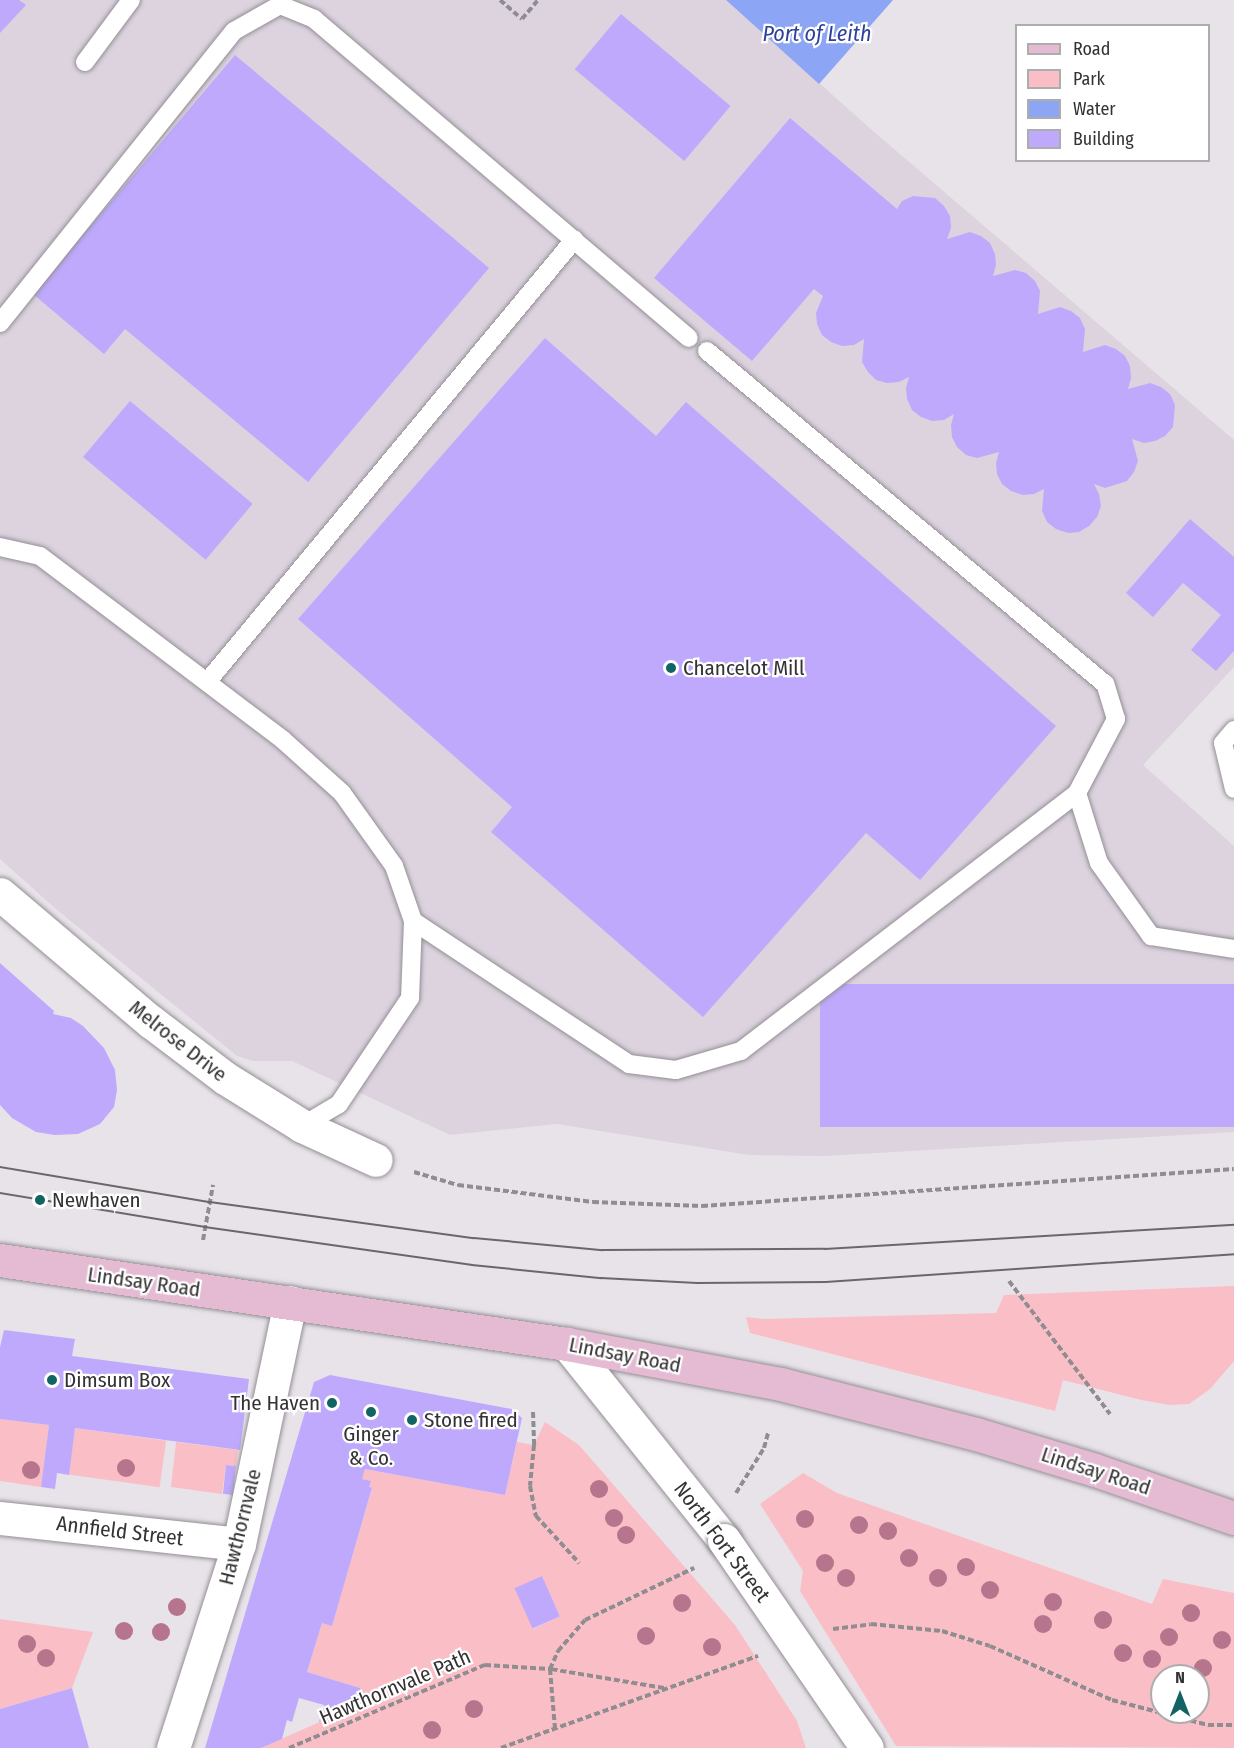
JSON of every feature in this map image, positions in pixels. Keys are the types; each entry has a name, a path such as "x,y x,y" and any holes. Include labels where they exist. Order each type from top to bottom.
{"main road":[{"name":"Lindsay Road","path":"0,1260 567,1344 781,1384 976,1434 1095,1470 1234,1518"}],"street":[{"name":"Melrose Drive","path":"0,894 160,1028 238,1087 302,1126 376,1160"},
{"name":"Hawthornvale","path":"173,1748 239,1544 290,1302"},
{"name":"North Fort Street","path":"567,1344 719,1534 867,1748"},
{"name":"Annfield Street","path":"0,1518 239,1544"}],"lane":[{"path":"85,62 131,0"},
{"path":"0,323 234,31 280,5 314,19 689,338"},
{"path":"207,682 574,240"},
{"path":"412,921 629,1064 676,1070 741,1051 1077,793 1116,719 1105,684 707,351"},
{"path":"0,547 40,556 283,740 342,794 394,866 412,921 410,998 339,1104 302,1126"},
{"path":"1234,730 1223,743 1234,789"},
{"path":"1077,793 1099,863 1151,936 1234,949"}],"path":[{"path":"501,0 522,19 538,0"},
{"path":"376,1160 467,1187 593,1202 702,1206 1234,1169"},
{"path":"203,1240 213,1185"},
{"path":"1009,1281 1110,1414"},
{"path":"533,1412 534,1445 530,1486 536,1516 579,1563"},
{"path":"719,1534 764,1448 768,1433"},
{"path":"555,1728 550,1669 558,1651 585,1620 693,1571"},
{"path":"828,1630 871,1624 942,1631 990,1646 1121,1702 1208,1725 1234,1725"},
{"path":"501,1748 765,1654"},
{"name":"Hawthornvale Path","path":"289,1748 485,1665 550,1669 665,1688"}],"shaded area":[{"path":"0,0 726,0 873,131 1234,440 1234,667 1143,765 1234,846 1234,1132 825,1156 749,1155 557,1124 450,1135 292,1061 253,1061 237,1056 57,910 0,859"}],"green space":[{"path":"1234,1286 1234,1361 1210,1389 1189,1404 1170,1405 1141,1400 1063,1380 1055,1411 750,1333 746,1317 764,1319 996,1313 1004,1295"},
{"path":"0,1419 49,1425 41,1487 0,1481"},
{"path":"545,1422 579,1445 735,1625 797,1721 806,1748 261,1748 369,1700 360,1688 307,1672 322,1623 332,1625 372,1489 369,1487 371,1481 362,1479 365,1469 505,1495 517,1442 534,1445","holes":["542,1577 560,1616 533,1629"]},
{"path":"75,1428 166,1441 160,1487 68,1475"},
{"path":"176,1442 238,1450 236,1466 226,1465 222,1494 171,1487"},
{"path":"803,1473 837,1493 1152,1604 1163,1579 1234,1593 1234,1748 896,1746 800,1591 803,1571 760,1504"},
{"path":"0,1619 93,1632 72,1688 0,1709"}],"water":[{"name":"Port of Leith","path":"726,0 893,0 819,84"}],"building":[{"path":"0,0 19,0 26,5 0,33"},
{"path":"621,14 731,106 684,161 575,69"},
{"path":"235,55 489,268 308,482 125,329 104,354 33,294"},
{"path":"790,118 897,209 902,201 913,196 935,198 950,216 951,228 947,239 970,232 981,236 990,243 995,254 996,265 993,276 1015,270 1026,273 1035,281 1040,291 1038,314 1060,307 1080,318 1085,329 1083,352 1105,345 1125,356 1130,366 1131,378 1128,389 1150,383 1170,394 1175,405 1173,427 1165,436 1155,441 1144,443 1132,439 1138,461 1134,472 1127,481 1105,488 1094,484 1101,506 1097,517 1089,526 1079,532 1068,533 1056,529 1047,522 1042,511 1044,489 1034,494 1023,495 1011,491 1002,484 997,474 996,463 999,452 977,458 966,455 957,447 952,437 951,425 954,414 944,420 932,421 912,410 907,399 906,388 909,377 899,382 887,383 876,380 862,362 864,339 854,345 842,346 822,335 817,324 816,313 823,296 814,289 752,361 654,278"},
{"name":"Chancelot Mill","path":"545,338 656,436 686,402 1056,726 920,880 866,833 703,1017 491,832 512,807 298,619"},
{"path":"130,401 253,504 206,560 83,457"},
{"path":"1190,519 1234,557 1234,651 1216,671 1191,650 1221,615 1183,583 1153,617 1126,593"},
{"path":"0,963 54,1011 53,1014 71,1018 83,1026 104,1048 115,1070 117,1090 114,1107 100,1124 78,1134 55,1135 36,1132 12,1118 0,1105"},
{"path":"820,984 1234,984 1234,1127 820,1127"},
{"path":"4,1330 75,1339 72,1356 249,1379 240,1450 75,1428 69,1475 57,1473 55,1489 41,1487 49,1425 0,1419 0,1347"},
{"path":"330,1375 512,1409 522,1418 505,1495 365,1469 362,1479 371,1481 369,1487 372,1488 332,1626 322,1623 307,1672 360,1688 370,1700 319,1722 324,1705 299,1698 292,1722 287,1720 282,1739 261,1748 205,1748 314,1382"},
{"path":"226,1465 236,1466 233,1495 223,1494"},
{"path":"542,1576 560,1616 532,1628 515,1588"},
{"path":"72,1688 89,1748 0,1748 0,1709"}],"tram line":[{"path":"0,1167 210,1202 474,1238 602,1250 825,1249 1234,1225"},
{"path":"0,1193 205,1227 472,1265 601,1278 697,1283 826,1282 1234,1254"}],"place":[{"name":"Chancelot Mill","path":"671,668"},
{"name":"Newhaven","path":"40,1200"},
{"name":"Dimsum Box","path":"52,1380"},
{"name":"The Haven","path":"332,1403"},
{"name":"Ginger & Co.","path":"371,1412"},
{"name":"Stone fired","path":"412,1420"}]}
